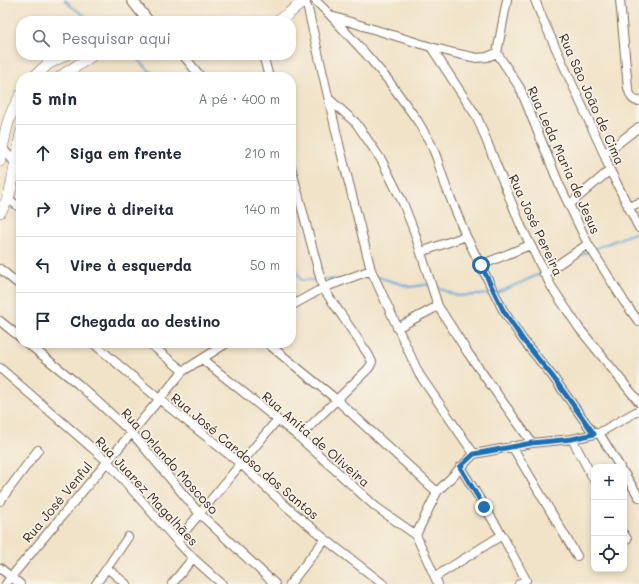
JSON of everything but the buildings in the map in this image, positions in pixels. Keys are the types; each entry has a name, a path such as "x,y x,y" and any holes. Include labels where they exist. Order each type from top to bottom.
{"main road":[{"path":"285,16 308,0"},
{"path":"39,72 48,64 56,60"},
{"path":"67,72 83,60"},
{"path":"0,161 3,128 16,103"},
{"path":"0,212 11,188 16,158"}],"street":[{"path":"132,0 144,16"},
{"path":"308,0 331,16 365,53 388,80 422,128 436,156 446,187 466,236 503,310 523,340 553,377 618,464"},
{"path":"308,0 308,9 329,100 371,270 419,374 474,454"},
{"path":"331,16 431,47 477,58 487,57 497,53 507,0"},
{"name":"Rua São João de Cima","path":"535,0 610,170 639,228"},
{"path":"620,0 628,88 632,98 638,101"},
{"name":"Rua José Pereira","path":"431,47 477,117 521,226 544,274 579,328 639,402"},
{"name":"Rua Leda Maria de Jesus","path":"497,53 520,88 559,184 588,244 625,303 639,322"},
{"path":"187,60 197,72"},
{"path":"264,60 268,72"},
{"path":"329,100 356,123 382,161 403,203 421,252 438,306 468,353 532,443"},
{"path":"604,154 639,127"},
{"path":"1,146 15,163"},
{"path":"569,205 610,170"},
{"path":"296,191 323,288 372,362 370,368 299,437"},
{"path":"4,201 16,206"},
{"path":"628,207 639,203"},
{"path":"421,252 466,236"},
{"path":"544,274 588,244"},
{"path":"481,265 530,245"},
{"path":"0,269 16,282"},
{"path":"296,303 323,288 371,270"},
{"path":"397,328 438,306"},
{"path":"0,321 16,334"},
{"name":"Rua Orlando Moscoso","path":"33,348 78,384 132,433 199,513 274,584"},
{"name":"Rua José Cardoso dos Santos","path":"99,348 159,399 240,464 325,539 384,584"},
{"path":"155,348 183,371"},
{"name":"Rua José Venful","path":"6,584 183,371 219,348"},
{"path":"273,348 337,400 437,492"},
{"name":"Rua Anita de Oliveira","path":"202,359 299,437 376,507 416,536"},
{"name":"Rua Juarez Magalhães","path":"0,368 107,461 177,541 193,558 222,584"},
{"path":"502,536 436,580 416,536 437,492 474,454 512,446 572,439 596,434 624,420 639,410"},
{"path":"177,541 277,420"},
{"path":"572,439 591,474"},
{"path":"512,446 577,556"},
{"path":"0,501 38,450"},
{"path":"460,467 502,536 525,582"},
{"path":"627,478 639,497"},
{"path":"96,584 128,537"},
{"path":"290,584 325,539"},
{"path":"172,584 193,558"},
{"path":"0,568 20,584"},
{"path":"107,568 126,584"}],"waterway":[{"path":"65,0 72,7 86,16"},
{"path":"138,60 151,72"},
{"path":"594,249 639,231"},
{"path":"574,258 590,251"},
{"path":"296,270 301,280 319,280"},
{"path":"497,293 542,273"},
{"path":"360,278 371,277"},
{"path":"378,277 411,287 430,284"},
{"path":"324,279 337,279"},
{"path":"434,286 457,296 493,294"}],"route":[{"path":"481,265 503,310 523,340 553,377 594,434 572,439 512,446 474,454 460,467 484,507"}]}
